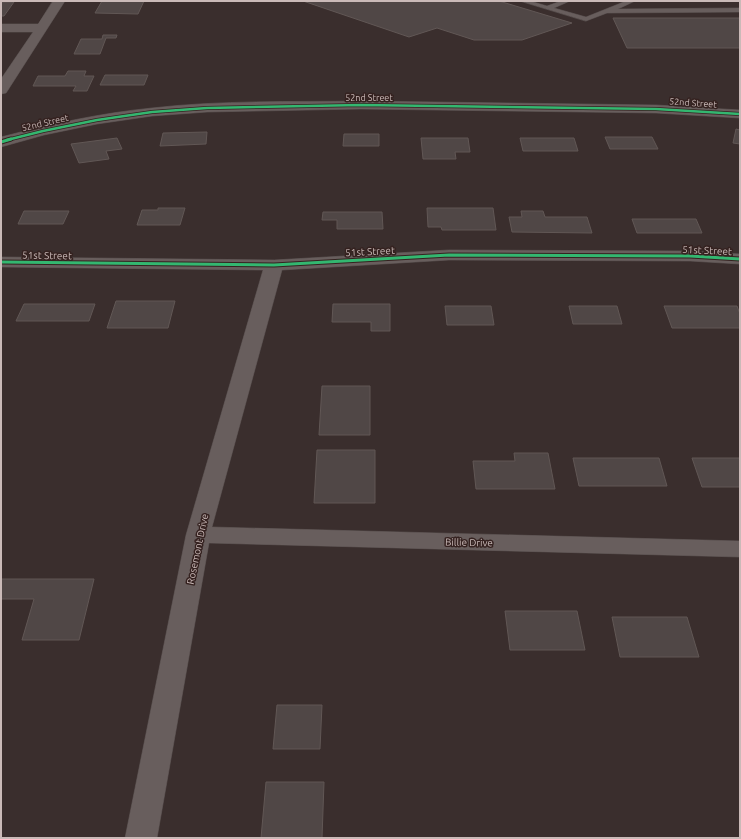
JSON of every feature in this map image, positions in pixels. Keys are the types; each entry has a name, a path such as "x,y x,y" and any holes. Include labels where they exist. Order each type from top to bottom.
{"street":[{"path":"1,90 59,1"},
{"path":"1,28 42,28"},
{"path":"1,39 34,39"},
{"name":"52nd Street","path":"1,142 70,125 118,116 159,111 208,108 361,105 648,109 740,114"},
{"path":"1,129 16,138"},
{"name":"51st Street","path":"1,262 274,265 449,255 690,256 740,259"},
{"name":"Rosemont Drive","path":"141,838 198,535 274,265"},
{"name":"Billie Drive","path":"198,535 740,549"}],"lane":[{"path":"523,1 586,19 632,1"},
{"path":"548,8 567,1"},
{"path":"607,11 740,10"}],"building":[{"path":"102,1 144,1 138,14 95,13"},
{"path":"303,1 499,1 572,23 522,40 474,40 437,28 409,37"},
{"path":"1,2 14,2 4,16 1,16"},
{"path":"613,18 740,18 740,48 627,48"},
{"path":"103,35 117,35 116,38 106,38 100,54 74,54 81,39 102,39"},
{"path":"68,71 86,71 84,76 94,76 87,91 73,91 76,86 33,86 38,76 65,76"},
{"path":"105,75 148,75 144,85 100,85"},
{"path":"736,129 740,130 740,144 733,143"},
{"path":"207,132 206,144 160,146 163,133"},
{"path":"344,134 379,134 379,146 343,146"},
{"path":"605,137 652,137 658,149 610,149"},
{"path":"117,138 122,149 106,151 109,159 79,163 71,144"},
{"path":"421,138 468,138 470,152 455,152 456,159 423,159"},
{"path":"520,138 574,138 578,151 523,151"},
{"path":"158,208 185,208 180,225 137,225 142,210 158,210"},
{"path":"427,208 493,208 496,230 442,230 441,227 428,227"},
{"path":"24,211 69,211 63,224 18,224"},
{"path":"521,211 543,211 545,217 587,217 592,233 512,232 509,217 522,217"},
{"path":"323,212 382,212 383,229 337,229 337,220 322,220"},
{"path":"632,219 696,219 702,233 637,233"},
{"path":"116,301 175,301 168,328 107,328"},
{"path":"24,304 95,304 89,321 16,321"},
{"path":"333,304 390,304 390,331 371,331 371,322 332,322"},
{"path":"445,306 491,306 494,325 447,325"},
{"path":"569,306 617,306 622,324 573,324"},
{"path":"664,306 737,306 740,314 740,328 672,328"},
{"path":"322,386 370,386 370,435 319,435"},
{"path":"317,450 375,450 375,503 314,503"},
{"path":"514,453 548,453 555,489 476,489 473,461 515,461"},
{"path":"573,458 659,458 667,486 579,486"},
{"path":"692,458 740,458 740,487 702,487"},
{"path":"1,579 94,579 79,640 22,640 34,599 1,599"},
{"path":"505,611 577,611 585,650 510,650"},
{"path":"612,617 687,617 699,657 620,657"},
{"path":"277,705 322,705 320,749 273,749"},
{"path":"266,782 324,782 322,838 261,838"}],"cycle path":[{"path":"1,142 43,131 97,120 152,112 207,108 361,105 656,109 740,114"},
{"path":"1,262 274,265 449,255 690,256 740,259"}]}
